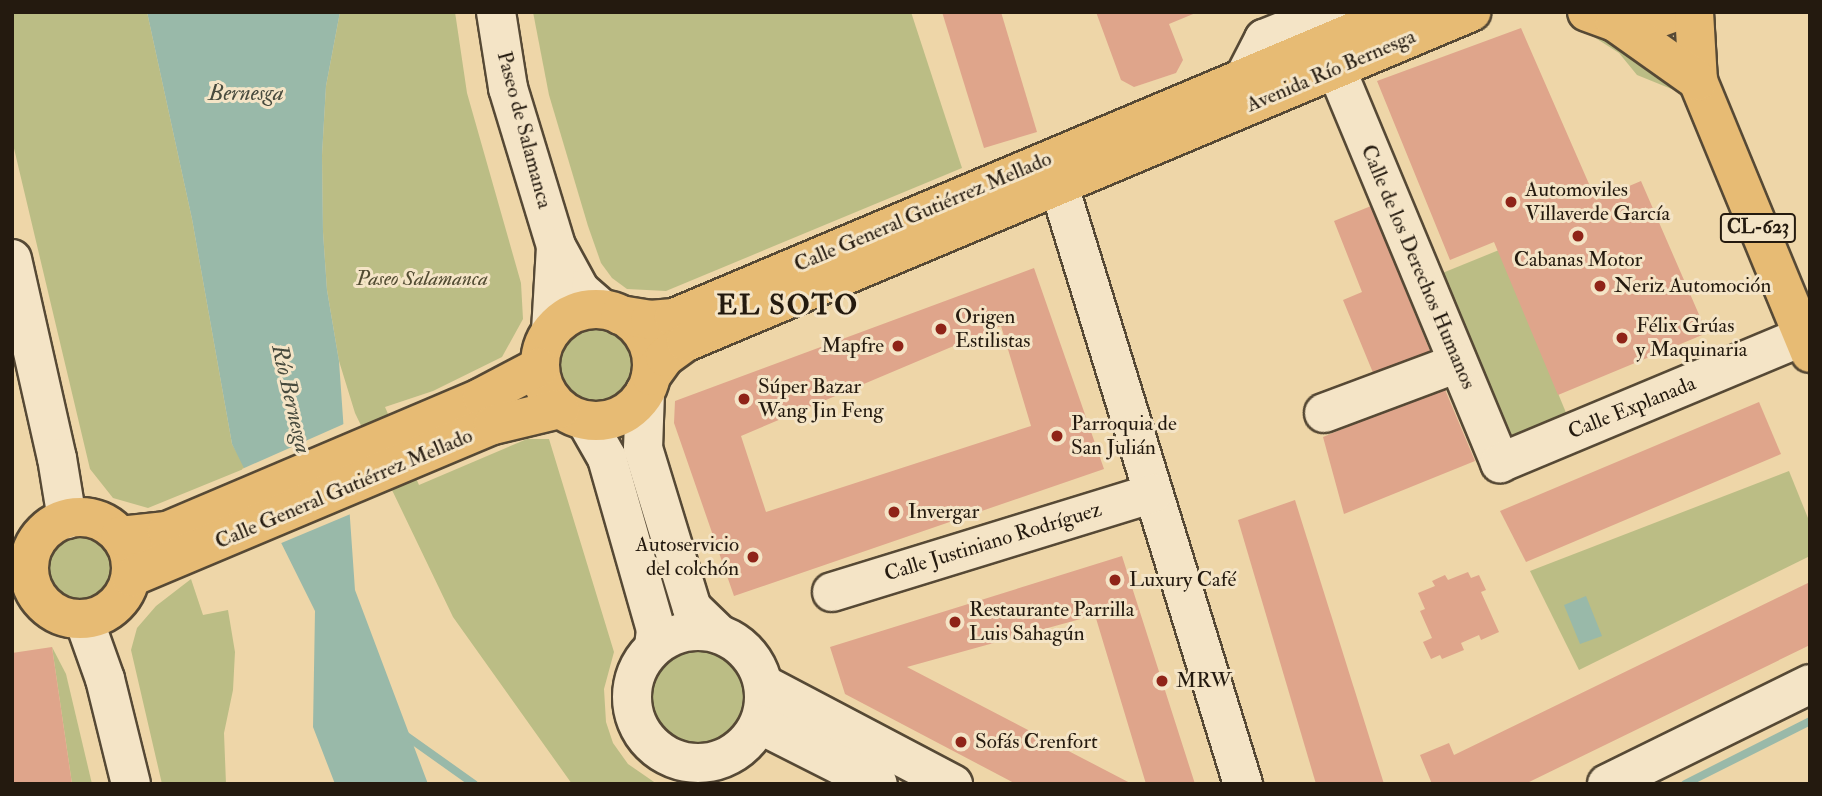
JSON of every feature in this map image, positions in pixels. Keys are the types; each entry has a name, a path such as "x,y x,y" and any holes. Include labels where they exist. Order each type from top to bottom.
{"main road":[{"name":"Avenida Río Bernesga","path":"1232,92 1400,12"},
{"name":"Avenida Río Bernesga","path":"1232,92 1337,71 1471,12"},
{"path":"1601,17 1645,23 1676,12"},
{"name":"CL-623","path":"1694,12 1698,81 1806,344"},
{"path":"1601,17 1698,81"},
{"name":"Calle General Gutiérrez Mellado","path":"648,384 665,357 686,342 1059,186 1232,92"},
{"name":"Calle General Gutiérrez Mellado","path":"611,312 650,320 674,318 1232,92"},
{"path":"611,312 636,326 647,341 652,358 648,384 635,406 620,416 604,421 573,415 543,386 539,367 542,348 551,331 574,314 611,312"},
{"name":"Calle General Gutiérrez Mellado","path":"403,448 482,397 539,367"},
{"name":"Calle General Gutiérrez Mellado","path":"131,578 185,540 403,448 540,411 573,415"},
{"path":"83,517 97,520 120,536 133,565 131,578 115,607 84,620 66,619 26,597 30,583 21,559 46,533 66,519 83,517"},
{"name":"Calle General Gutiérrez Mellado","path":"120,536 167,531 185,540"}],"street":[{"name":"Paseo de Salamanca","path":"496,12 508,88 556,246 580,290 611,312"},
{"name":"Avenida Río Bernesga","path":"1232,92 1265,38 1331,12"},
{"name":"Calle de los Derechos Humanos","path":"1337,71 1500,463"},
{"path":"1059,186 1243,784"},
{"name":"Paseo de Salamanca","path":"551,331 556,246"},
{"path":"12,260 57,458 66,519"},
{"name":"Calle Explanada","path":"1500,463 1806,344"},
{"path":"1324,413 1458,363"},
{"path":"648,384 643,448 692,608 719,634 740,645 755,663 763,684 764,704 759,724 718,772 675,759 655,748 640,730 632,709 632,686 640,664 654,646 674,635 697,630 719,634"},
{"path":"573,415 607,458 656,630 654,646"},
{"name":"Calle Justiniano Rodríguez","path":"832,592 1153,493"},
{"path":"84,620 106,679 131,784"},
{"path":"763,684 953,784"},
{"path":"1606,784 1810,684"},
{"path":"759,724 878,784"}],"green space":[{"path":"12,12 147,12 192,219 232,444 246,468 148,508 113,498 90,469 12,140"},
{"name":"Paseo Salamanca","path":"340,12 455,12 467,93 521,283 523,319 502,357 433,391 385,407 419,485 527,439 549,439 614,652 604,689 606,722 613,743 628,764 657,784 572,784 453,617 355,413 339,361 327,290 323,232 322,155 326,86"},
{"path":"533,12 911,12 962,168 666,291 627,289 612,278 601,263 588,226 549,95"},
{"path":"1586,32 1620,44 1666,77 1679,92 1637,75 1619,53"},
{"path":"1499,250 1569,420 1510,444 1440,274"},
{"path":"596,325 611,328 624,337 633,350 636,365 633,380 624,393 611,402 596,405 581,402 568,393 559,380 556,365 559,350 568,337 581,328"},
{"path":"1789,471 1810,523 1810,556 1579,670 1530,571"},
{"path":"80,534 93,536 108,549 113,567 111,580 98,595 80,600 67,598 52,585 47,567 49,554 62,539"},
{"path":"191,579 203,615 228,610 235,652 233,690 224,733 226,784 162,784 131,650 137,628 156,606"},
{"path":"698,643 719,647 736,659 748,676 752,697 748,718 736,735 719,747 698,751 677,747 660,735 648,718 644,697 648,676 660,659 677,647"},
{"path":"52,647 66,674 92,784 72,784"}],"water":[{"name":"Bernesga","path":"147,12 340,12 326,86 322,155 323,232 327,290 339,361 355,590 428,784 335,784 313,727 315,611 232,444 192,219"},
{"path":"1586,596 1602,636 1580,644 1564,605"}],"pier":[{"path":"346,423 353,513 279,544 242,469"}],"building":[{"path":"942,12 1001,12 1037,132 984,148"},
{"path":"1096,12 1198,12 1169,24 1183,60 1176,73 1134,87 1121,80"},
{"path":"1521,28 1596,200 1641,181 1707,333 1558,395 1494,242 1450,260 1377,81"},
{"path":"1371,206 1432,356 1376,380 1343,300 1362,292 1334,221"},
{"path":"1034,268 1104,469 734,596 674,423 675,401","holes":["1001,326 1031,426 766,512 741,436"]},
{"path":"1444,387 1475,461 1344,514 1323,437"},
{"path":"1759,402 1781,454 1526,562 1500,511"},
{"path":"1295,500 1384,784 1316,784 1238,520"},
{"path":"1122,556 1195,784 1146,784 1095,615 907,667 1132,784 1016,784 845,694 830,647"},
{"path":"1468,572 1471,578 1479,575 1486,590 1481,592 1499,632 1481,640 1479,635 1461,643 1464,650 1442,659 1440,655 1431,659 1423,642 1432,638 1420,611 1425,609 1418,593 1435,586 1432,581 1445,575 1448,580"},
{"path":"1810,582 1810,645 1525,784 1432,784 1420,755 1449,743 1454,755"},
{"path":"52,647 72,784 12,784 12,653"}],"waterway":[{"path":"1685,784 1810,721"},
{"path":"405,735 474,784"}],"place":[{"name":"Automoviles Villaverde García","path":"1511,202"},
{"name":"Cabanas Motor","path":"1578,236"},
{"name":"Neriz Automoción","path":"1600,286"},
{"name":"Origen Estilistas","path":"941,329"},
{"name":"Félix Grúas y Maquinaria","path":"1622,338"},
{"name":"Mapfre","path":"898,346"},
{"name":"Súper Bazar Wang Jin Feng","path":"744,399"},
{"name":"Parroquia de San Julián","path":"1057,436"},
{"name":"Invergar","path":"894,512"},
{"name":"Autoservicio del colchón","path":"753,557"},
{"name":"Luxury Café","path":"1115,580"},
{"name":"Restaurante Parrilla Luis Sahagún","path":"955,622"},
{"name":"MRW","path":"1162,681"},
{"name":"Sofás Crenfort","path":"961,742"}],"district":[{"name":"EL SOTO","path":"788,306"}],"water label":[{"name":"Río Bernesga","path":"291,399"}]}
